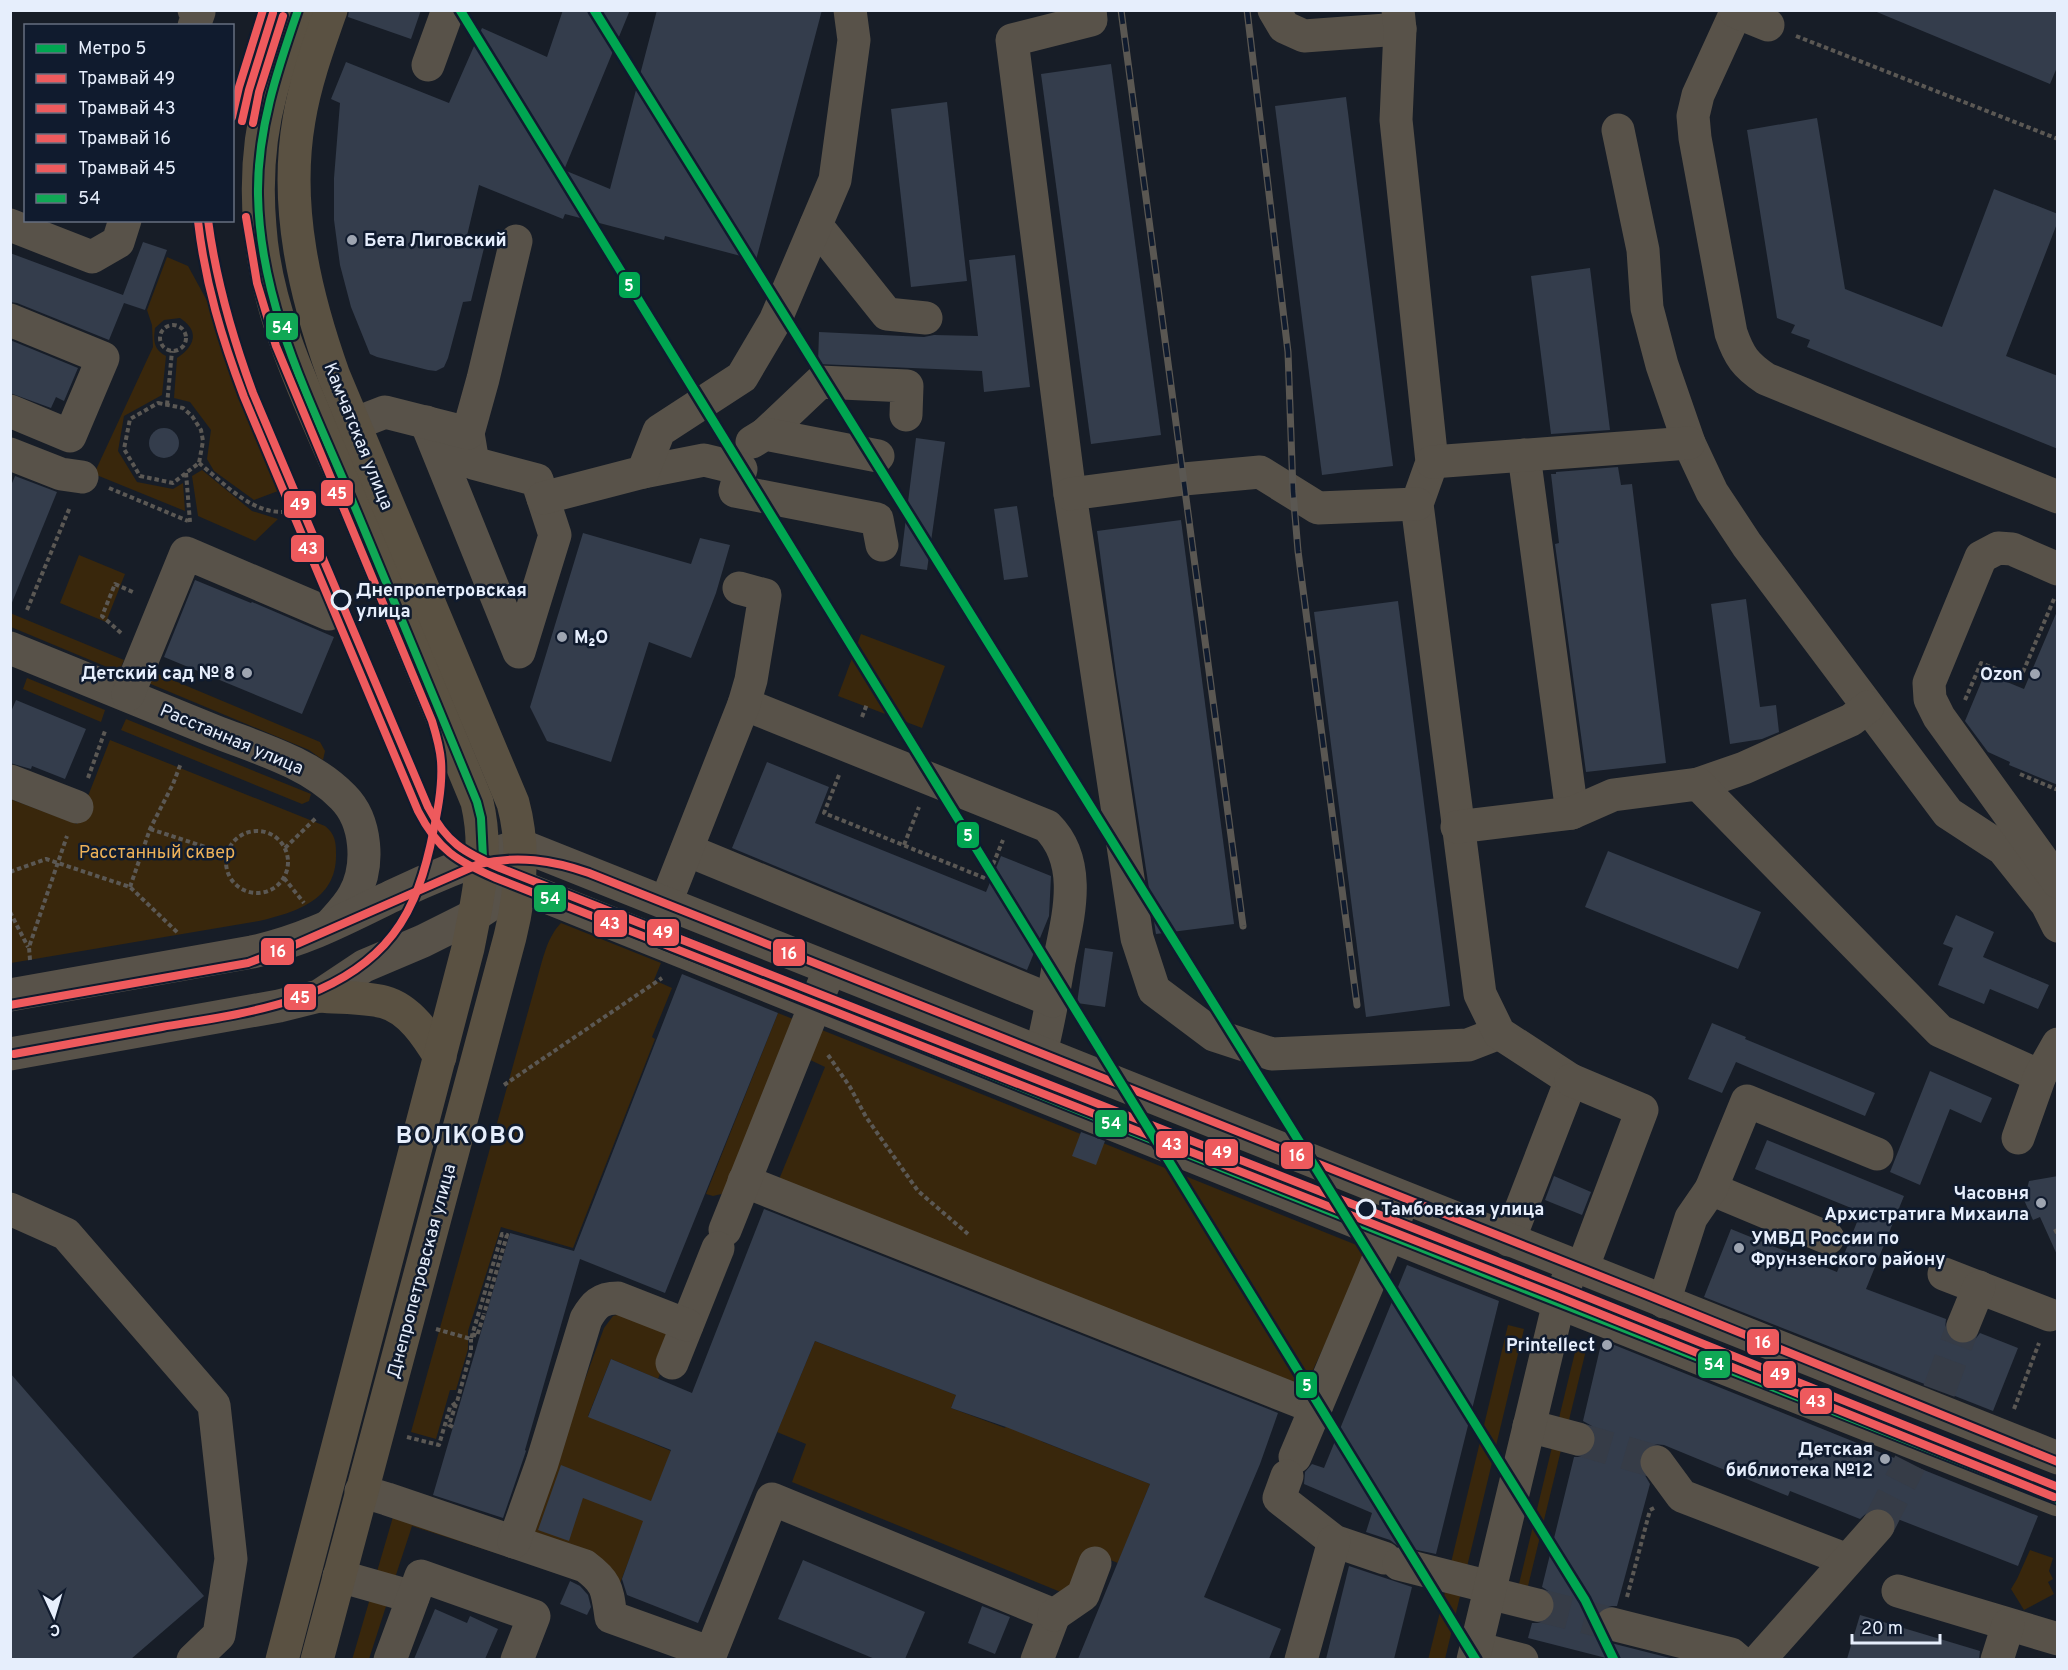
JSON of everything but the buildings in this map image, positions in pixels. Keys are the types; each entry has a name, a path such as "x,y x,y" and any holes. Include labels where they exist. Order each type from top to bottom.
{"main road":[{"name":"Камчатская улица","path":"298,10 271,92 261,141 259,206 266,275 276,312 306,391 477,802 481,818 483,858 475,915"},
{"name":"Камчатская улица","path":"331,10 312,65 295,146 296,210 302,262 319,336 509,793 516,814 520,845"},
{"name":"Днепропетровская улица","path":"316,1659 516,913 520,845"},
{"name":"Днепропетровская улица","path":"282,1659 475,915"},
{"path":"319,996 387,1003 414,1021 428,1037 440,1057"}],"street":[{"path":"194,10 199,12 195,24"},
{"path":"428,65 448,10"},
{"path":"643,472 659,431 742,377 775,321 836,180 854,40 850,10"},
{"path":"1090,10 1091,20 1012,40 1070,494 1137,938 1155,990 1214,1035 1272,1054 1468,1045 1499,1034"},
{"path":"1274,10 1284,27 1304,36 1399,20 1396,120 1432,462 1417,504 1480,994 1499,1034 1570,1080 1642,1110 1578,1267 1560,1302 1474,1654 1522,1659"},
{"path":"1768,25 1735,11 1698,95 1693,116 1695,138 1731,333 1738,352 1750,368 1766,379 2058,498"},
{"path":"1618,130 1643,250 1647,308 1662,365 1689,443 1712,492 1747,545 1948,813 2003,849 2048,904 2058,926"},
{"path":"10,225 92,257 118,242 124,222"},
{"path":"816,225 887,314 926,318"},
{"path":"426,422 519,652 555,536 537,480 473,463 468,433 516,241"},
{"path":"10,320 103,358 70,436 10,411"},
{"path":"719,463 765,434 820,382 906,386 906,416"},
{"path":"354,424 385,412 468,433"},
{"path":"765,434 878,456"},
{"path":"1432,462 1689,443"},
{"path":"10,454 61,474 81,477"},
{"path":"1524,455 1572,813"},
{"path":"543,498 643,472 704,460 741,469 735,491 877,519 882,545"},
{"path":"1070,494 1260,472 1318,508 1417,504"},
{"path":"128,695 188,538 329,614"},
{"path":"2058,569 2012,549 1998,548 1982,557 1929,683 1930,699 1939,717 2058,882"},
{"path":"666,902 744,704 751,680 765,594 739,588"},
{"name":"Расстанная улица","path":"13,657 128,695 300,766 343,797 360,826 362,870 353,896 316,918"},
{"path":"744,704 1014,812 1047,826 1058,836 1067,859 1071,899 1053,1001 1041,1052"},
{"path":"1457,827 1572,813 1613,795 1698,784 1744,768 1851,720 1869,707"},
{"path":"10,781 77,807"},
{"path":"1698,784 1940,1031 2040,1076"},
{"path":"10,995 274,947 316,918 483,858 520,845 1664,1302 1935,1399 2053,1451 2042,1502 1914,1454 1560,1302 1389,1234 810,1017 519,886 483,858"},
{"path":"687,850 1053,1001"},
{"path":"10,1054 279,1006 319,996 364,966 423,941 475,915 519,886"},
{"path":"672,1363 830,968"},
{"path":"2018,1138 2040,1076 2058,1044"},
{"path":"1509,1240 1570,1080"},
{"path":"1664,1302 1691,1218 1711,1189 1748,1101 1877,1154"},
{"path":"744,1181 1316,1408"},
{"path":"1711,1189 1828,1238"},
{"path":"1404,1198 1291,1466 1280,1498 1334,1541 1391,1561 1537,1605"},
{"path":"10,1209 66,1234 214,1405 231,1559 219,1635 193,1659"},
{"path":"1944,1274 2050,1315"},
{"path":"1964,1326 1979,1287"},
{"path":"514,1542 542,1463 586,1319 593,1305 606,1298 618,1298 687,1325"},
{"path":"1914,1454 1935,1399"},
{"path":"1529,1426 1578,1440"},
{"path":"1657,1462 1682,1496 1847,1560"},
{"path":"361,1491 585,1566 600,1577 607,1594 611,1617 711,1653 772,1499 1054,1615"},
{"path":"1759,1659 1878,1526"},
{"path":"1301,1659 1334,1541"},
{"path":"1037,1659 1054,1615 1083,1595 1095,1563"},
{"path":"339,1576 413,1597"},
{"path":"390,1659 420,1576 534,1616 517,1659"},
{"path":"1899,1591 2031,1635"},
{"path":"1616,1625 1731,1654 1738,1659"},
{"path":"1997,1659 2031,1635"}],"path":[{"path":"1768,25 2058,139"},
{"path":"172,324 181,327 187,338 184,346 172,351 164,348 160,340 164,328 172,324"},
{"path":"167,405 172,351"},
{"path":"158,404 167,405 183,408 192,416 201,430 202,441 199,463 173,483 140,476 124,449 130,419 158,404"},
{"path":"199,463 257,508 282,513 290,512"},
{"path":"186,473 188,538"},
{"path":"27,610 81,477 188,538"},
{"path":"1965,702 1981,663 2020,679 2058,590"},
{"path":"29,947 105,731"},
{"path":"850,747 824,813 987,879 1014,812"},
{"path":"130,887 150,830 173,784 181,762"},
{"path":"904,845 931,779"},
{"path":"2045,784 2058,790"},
{"path":"285,848 317,817"},
{"path":"150,830 227,854"},
{"path":"254,831 264,831 272,834 285,848 289,863 284,878 271,890 245,891 231,879 228,872 227,854 237,838 254,831"},
{"path":"10,872 46,859 130,887 185,939"},
{"path":"284,878 316,918"},
{"path":"10,912 29,947 31,966"},
{"path":"502,1087 510,1079 663,978 667,969"},
{"path":"810,1017 866,1117 918,1191 970,1237"},
{"path":"2055,1229 2058,1235"},
{"path":"433,1329 472,1337 477,1336 507,1235 502,1234 472,1337 471,1351 449,1425 453,1427"},
{"path":"2013,1412 2050,1315"},
{"path":"404,1436 439,1445 450,1407 457,1402"},
{"path":"1616,1625 1650,1510 1682,1496"}],"green space":[{"path":"167,257 188,266 217,319 286,488 254,500 214,471 207,459 211,430 190,402 174,398 177,358 188,349 193,338 190,328 180,318 164,320 155,328 155,345 166,356 162,395 124,416 118,451 137,482 173,489 183,483 185,511 94,474 153,347 152,325 147,310"},
{"path":"202,470 252,511 278,519 255,541 198,516 192,476"},
{"path":"79,555 125,574 106,622 60,603"},
{"path":"10,613 124,660 119,672 11,627"},
{"path":"861,634 945,666 922,728 838,696"},
{"path":"151,671 320,742 325,751 323,760 309,750 146,682"},
{"path":"27,678 105,710 101,722 23,689"},
{"path":"126,719 311,794 309,801 302,804 121,730"},
{"name":"Расстанный сквер","path":"110,740 325,826 333,835 336,846 334,870 330,883 322,893 300,908 259,921 11,963 10,799 77,824"},
{"path":"561,923 661,963 654,980 672,988 652,1037 655,1039 573,1248 501,1227 468,1331 468,1349 456,1390 450,1390 436,1439 411,1432 543,959 548,943"},
{"path":"778,1013 798,1021 730,1192 713,1196 706,1194"},
{"path":"817,1028 1369,1250 1312,1372 1299,1382 1275,1381 778,1182 825,1067 804,1057"},
{"path":"625,1313 666,1328 673,1342 658,1379 611,1359 588,1416 671,1451 617,1591 528,1534 604,1328 613,1316"},
{"path":"1508,1325 1524,1329 1466,1571 1450,1567"},
{"path":"815,1341 956,1395 951,1408 1005,1428 1010,1419 1043,1442 1150,1484 1118,1563 1087,1551 1068,1595 792,1482 806,1444 777,1432"},
{"path":"1577,1344 1587,1346 1569,1420 1559,1418"},
{"path":"1552,1447 1561,1450 1528,1586 1519,1584"},
{"path":"395,1510 571,1577 412,1526 394,1581 376,1575"},
{"path":"2030,1550 2053,1558 2049,1571 2053,1579 2048,1582 2054,1594 2024,1610 2011,1589"},
{"path":"1446,1588 1461,1592 1445,1659 1428,1660"},
{"path":"371,1595 388,1600 369,1659 352,1660"}],"tunnel":[{"path":"1939,1391 1963,1326"},
{"path":"1578,1439 1657,1462"},
{"path":"1878,1526 1910,1463"},
{"path":"1537,1605 1612,1624"}],"railway":[{"path":"1121,10 1243,926"},
{"path":"1247,10 1288,352 1293,491 1298,551 1357,1005"}],"metro line":[{"name":"5","path":"460,10 1476,1660"},
{"name":"5","path":"594,10 1585,1600 1614,1660"}],"tram line":[{"name":"49","path":"234,108 263,10"},
{"name":"43","path":"242,121 249,90 273,13"},
{"name":"45","path":"253,123 259,92 283,16"},
{"name":"45","path":"14,1054 251,1011 309,994 362,965 384,945 408,911 427,860 437,815 441,782 440,756 432,721 276,346 257,283 246,217"},
{"name":"43","path":"198,222 215,311 244,397 418,811 433,836 459,860 496,878 1561,1298 2054,1497"},
{"name":"49","path":"208,222 215,265 226,308 253,393 428,807 442,829 457,845 500,868 1565,1288 2058,1487"},
{"name":"16","path":"10,1005 248,963 290,947 479,864 521,859 562,865 589,873 1645,1294 2058,1462"}],"transit line":[{"name":"54","path":"298,10 276,78 261,147 258,195 261,236 268,276 278,316 306,392 477,802 481,818 483,858 519,886 1486,1274 2058,1500"}],"place":[{"name":"Бета Лиговский","path":"352,240"},
{"name":"Днепропетровская улица","path":"341,600"},
{"name":"М₂O","path":"562,637"},
{"name":"Детский сад № 8","path":"247,673"},
{"name":"Ozon","path":"2035,674"},
{"name":"Часовня Архистратига Михаила","path":"2041,1203"},
{"name":"Тамбовская улица","path":"1366,1209"},
{"name":"УМВД России по Фрунзенского району","path":"1739,1248"},
{"name":"Printellect","path":"1607,1345"},
{"name":"Детская библиотека №12","path":"1885,1459"}],"district":[{"name":"ВОЛКОВО","path":"461,1135"}]}
